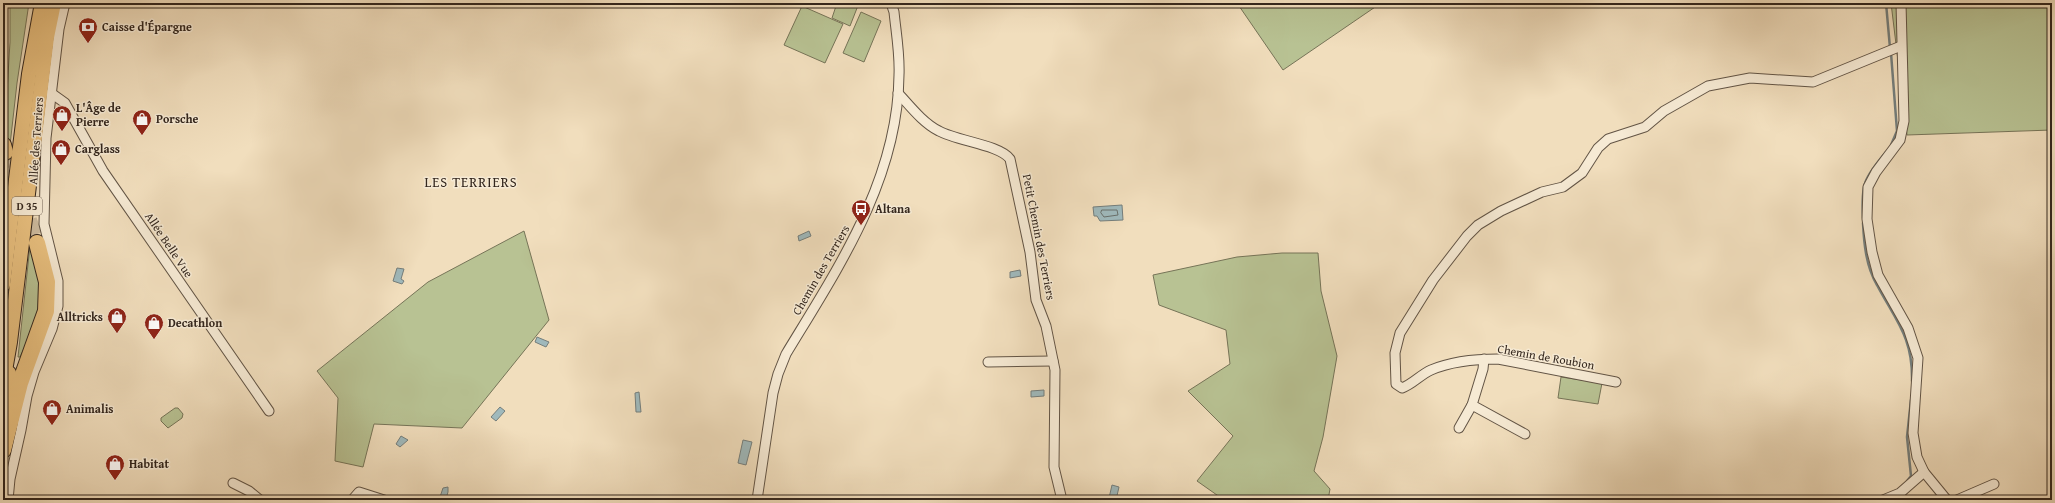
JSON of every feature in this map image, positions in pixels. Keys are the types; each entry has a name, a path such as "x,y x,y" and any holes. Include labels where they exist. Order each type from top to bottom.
{"highway":[{"path":"3,450 20,383 46,311 47,282 37,243"}],"main road":[{"name":"D 35","path":"29,74 29,38 34,3"},
{"name":"D 35","path":"3,286 29,74 42,3"},
{"name":"D 35","path":"3,421 9,369 10,342 47,37 54,3"},
{"path":"3,382 10,342"}],"street":[{"name":"Allée des Terriers","path":"9,500 8,489 22,430 27,396 34,372 52,329 58,306 58,280 44,224 46,138 59,29 65,3"},
{"name":"Chemin des Terriers","path":"757,500 778,374 786,354 833,276 868,210 881,174 894,129 899,66 894,12 891,3"},
{"path":"1901,3 1897,48 1904,121 1900,140 1876,172 1868,187 1867,219 1872,252 1878,275 1908,328 1918,358 1913,433 1917,457 1924,472 1947,500"},
{"name":"Chemin de Roubion","path":"1616,382 1498,359 1484,359 1446,365 1431,370 1402,388 1396,384 1395,353 1400,333 1433,280 1466,236 1501,211 1542,192 1563,187 1582,173 1598,148 1608,139 1645,127 1664,111 1708,86 1750,78 1813,82 1897,48"},
{"name":"Allée Belle Vue","path":"51,93 65,103 103,171 269,411"},
{"name":"Petit Chemin des Terriers","path":"898,93 922,118 938,131 962,141 1000,150 1006,153 1010,159 1030,252 1036,300 1046,326 1055,374 1054,467 1062,500"},
{"path":"1459,428 1472,404 1483,368 1484,359"},
{"path":"988,362 1053,361"},
{"path":"1472,404 1525,434"},
{"path":"1883,500 1900,493 1924,472"},
{"path":"233,483 249,491 260,500"},
{"path":"1957,500 1994,484"},
{"path":"352,500 358,492 384,500"}],"green space":[{"path":"10,3 29,3 17,83 10,145 5,126 10,42"},
{"path":"837,3 859,3 850,26 832,18"},
{"path":"1237,3 1381,3 1283,70"},
{"path":"1891,3 2052,3 2052,130 1907,135"},
{"path":"802,6 843,24 825,63 784,45"},
{"path":"861,12 881,21 864,62 843,53"},
{"path":"524,231 549,320 462,428 374,424 363,467 335,461 338,398 317,371 428,282"},
{"path":"30,246 39,276 39,308 29,338 20,357 18,357"},
{"path":"1282,253 1318,253 1321,291 1337,356 1323,437 1314,471 1330,489 1328,500 1224,500 1197,481 1233,436 1188,391 1230,364 1226,330 1159,305 1153,275 1237,257"},
{"path":"1561,377 1602,383 1598,404 1558,398"},
{"path":"175,408 178,408 183,414 182,418 168,428 161,421 161,418"}],"water":[{"path":"1122,205 1123,220 1100,221 1097,216 1094,216 1093,207"},
{"path":"809,231 811,236 799,241 798,236"},
{"path":"397,268 404,269 401,279 404,281 402,284 393,281"},
{"path":"1020,270 1021,276 1010,278 1010,272"},
{"path":"537,337 549,342 546,347 535,342"},
{"path":"1044,390 1044,396 1031,397 1031,391"},
{"path":"639,392 641,412 636,412 635,393"},
{"path":"500,407 505,411 496,421 491,417"},
{"path":"401,436 408,440 400,447 396,444"},
{"path":"743,440 752,442 746,465 738,463"},
{"path":"1112,485 1119,487 1116,500 1109,498"},
{"path":"448,487 446,499 440,497 443,488"}],"waterway":[{"path":"1886,3 1890,48"},
{"path":"1891,53 1897,131 1891,145"},
{"path":"1863,218 1863,197 1866,182 1873,168 1886,152"},
{"path":"1863,223 1865,247 1870,270 1902,330 1910,352 1912,381"},
{"path":"1907,481 1911,476 1907,437 1911,400"},
{"path":"1870,500 1882,498"}],"tunnel":[{"path":"5,152 37,243"}],"place":[{"name":"Caisse d'Épargne","path":"88,44"},
{"name":"L'Âge de Pierre","path":"62,132"},
{"name":"Porsche","path":"142,136"},
{"name":"Carglass","path":"61,166"},
{"name":"Altana","path":"861,226"},
{"name":"Alltricks","path":"117,334"},
{"name":"Decathlon","path":"154,340"},
{"name":"Animalis","path":"52,426"},
{"name":"Habitat","path":"115,481"}],"district":[{"name":"LES TERRIERS","path":"471,182"}]}
